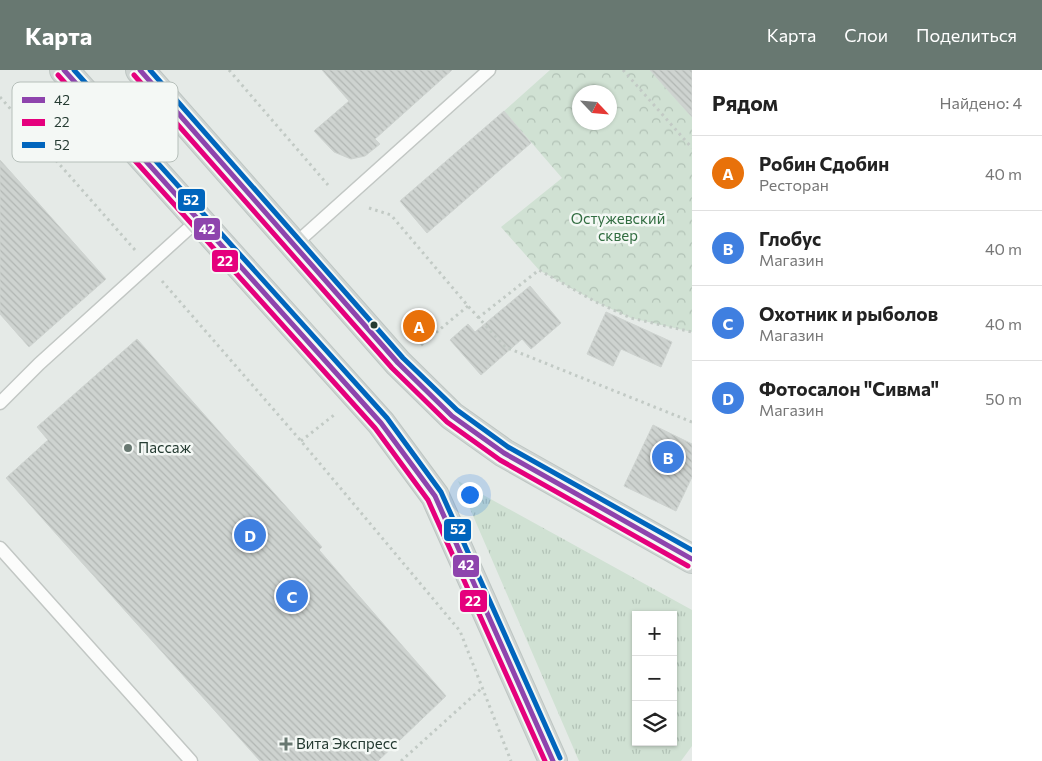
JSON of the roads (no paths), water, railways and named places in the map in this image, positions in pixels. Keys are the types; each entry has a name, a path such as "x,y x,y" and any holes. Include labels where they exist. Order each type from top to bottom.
{"main road":[{"path":"64,70 75,82"},
{"path":"140,70 151,82"},
{"path":"178,113 398,363 452,416 504,453 692,559"},
{"path":"146,162 380,423 435,496 553,761"}],"lane":[{"path":"294,245 489,70"},
{"path":"1,400 198,220"},
{"path":"0,548 190,761"}],"place":[{"name":"Робин Сдобин","path":"419,326"},
{"name":"Пассаж","path":"128,448"},
{"name":"Глобус","path":"668,457"},
{"name":"Фотосалон \"Сивма\"","path":"250,535"},
{"name":"Охотник и рыболов","path":"292,596"},
{"name":"Вита Экспресс","path":"286,744"}],"park label":[{"name":"Остужевский сквер","path":"618,228"}]}
